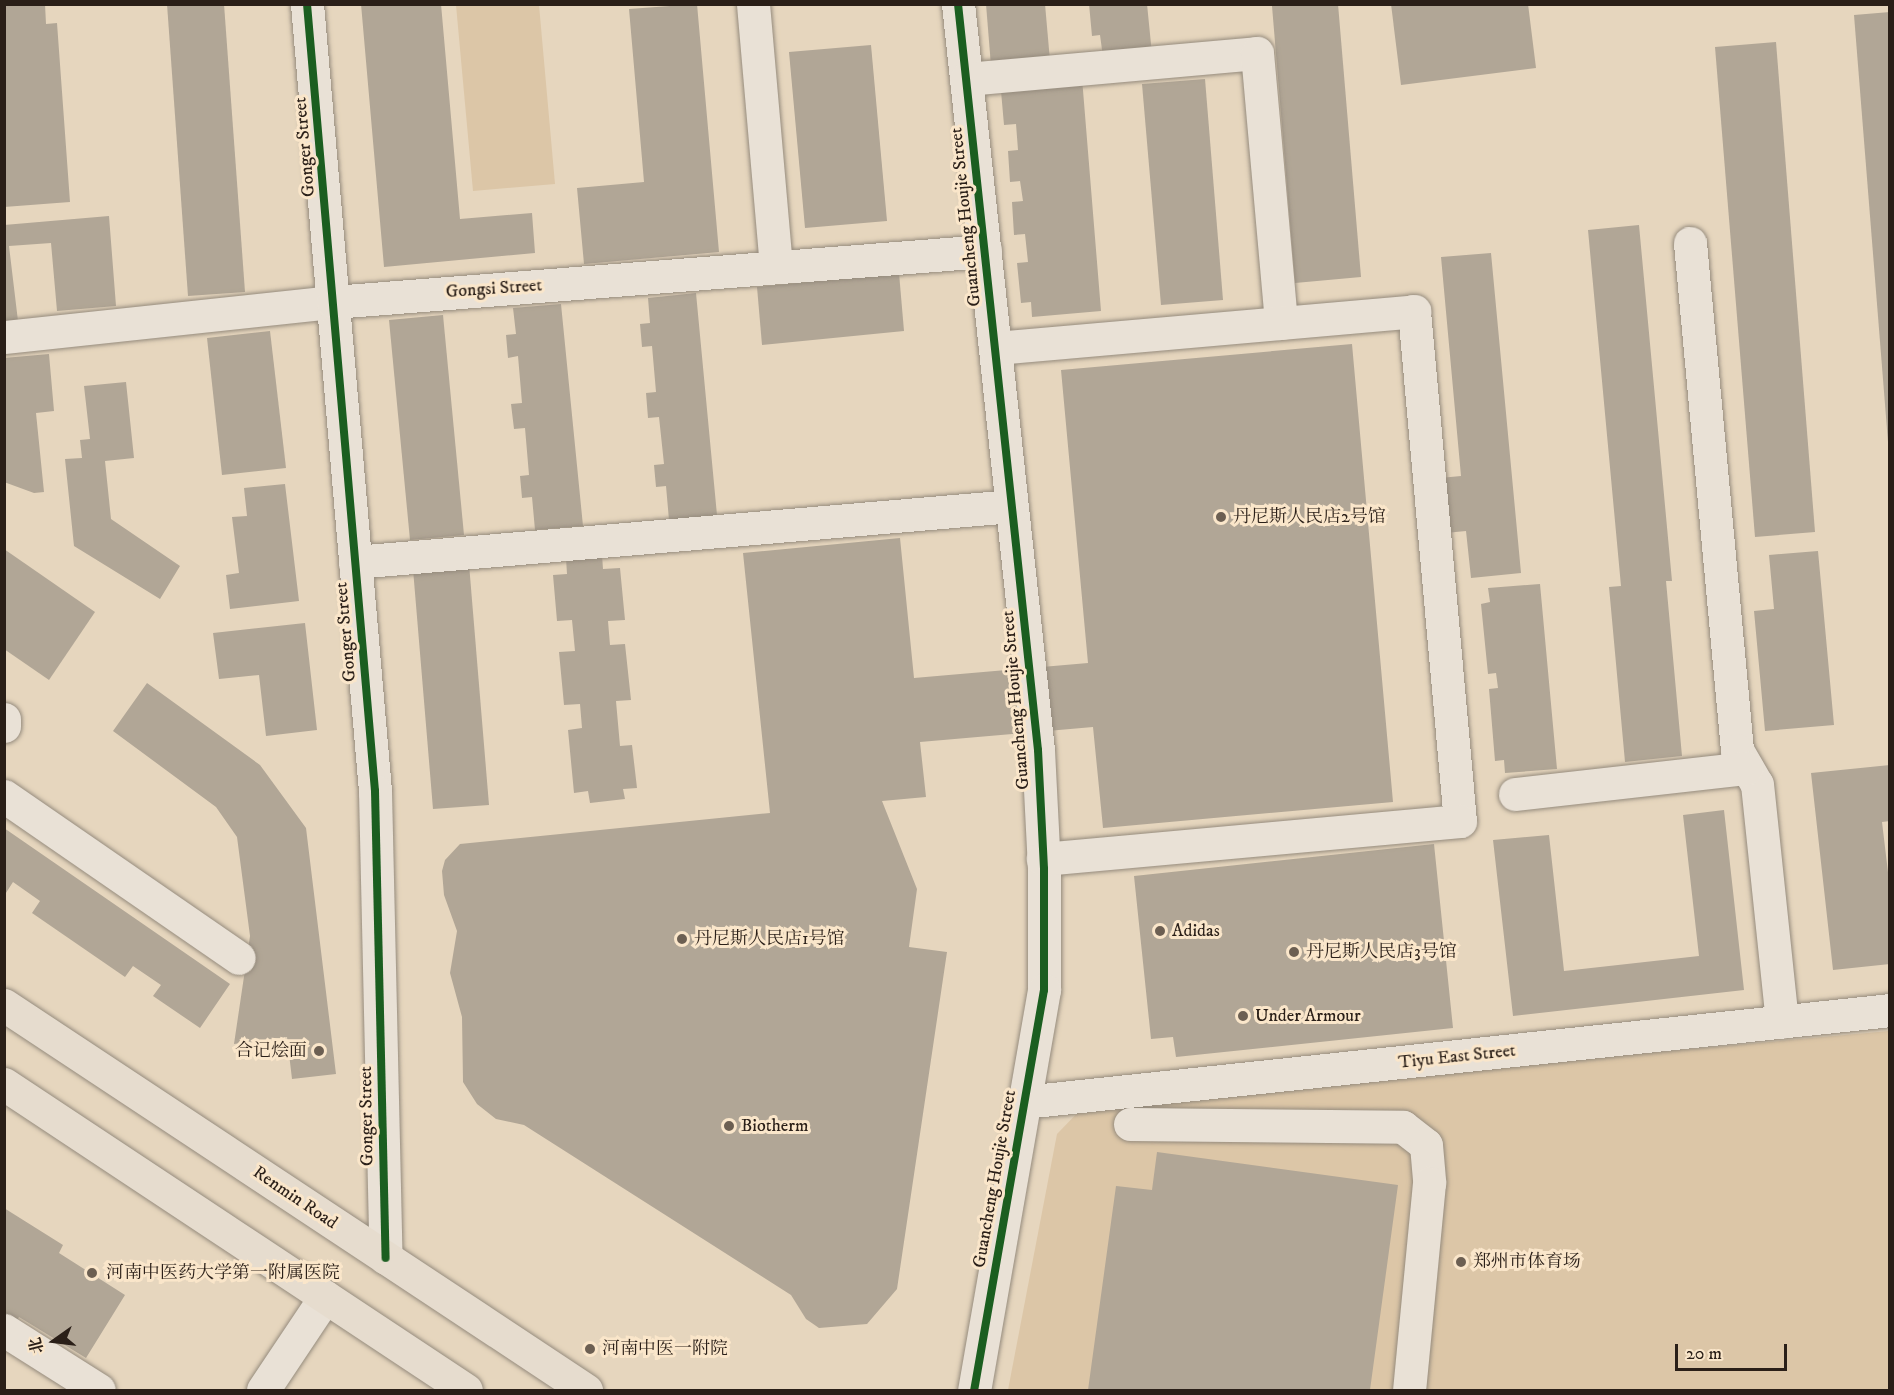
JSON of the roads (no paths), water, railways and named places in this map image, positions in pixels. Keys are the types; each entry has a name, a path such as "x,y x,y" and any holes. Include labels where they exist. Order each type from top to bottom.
{"main road":[{"name":"Renmin Road","path":"4,1005 586,1390"},
{"path":"4,1084 466,1390"}],"street":[{"name":"Gonger Street","path":"307,4 375,791 386,1258"},
{"path":"753,4 776,267"},
{"name":"Guancheng Houjie Street","path":"958,4 1038,750 1043,859 1044,990 974,1390"},
{"path":"966,79 1257,53 1281,323"},
{"path":"1690,243 1737,750 1756,784 1782,1022"},
{"name":"Gongsi Street","path":"4,337 333,302 985,251"},
{"path":"995,348 1414,311 1460,821 1043,859"},
{"path":"355,562 1012,506"},
{"path":"4,719 4,726"},
{"path":"1515,794 1747,768"},
{"path":"4,796 239,958"},
{"name":"Tiyu East Street","path":"1024,1102 1890,1011"},
{"path":"1130,1124 1403,1127 1426,1145 1429,1183 1409,1390"},
{"path":"263,1390 325,1297"},
{"path":"4,1330 99,1390"}],"place":[{"name":"丹尼斯人民店2号馆","path":"1221,517"},
{"name":"Adidas","path":"1160,931"},
{"name":"丹尼斯人民店1号馆","path":"682,939"},
{"name":"丹尼斯人民店3号馆","path":"1294,952"},
{"name":"Under Armour","path":"1243,1016"},
{"name":"合记烩面","path":"319,1051"},
{"name":"Biotherm","path":"729,1126"},
{"name":"郑州市体育场","path":"1461,1262"},
{"name":"河南中医药大学第一附属医院","path":"92,1273"},
{"name":"河南中医一附院","path":"590,1349"}]}
